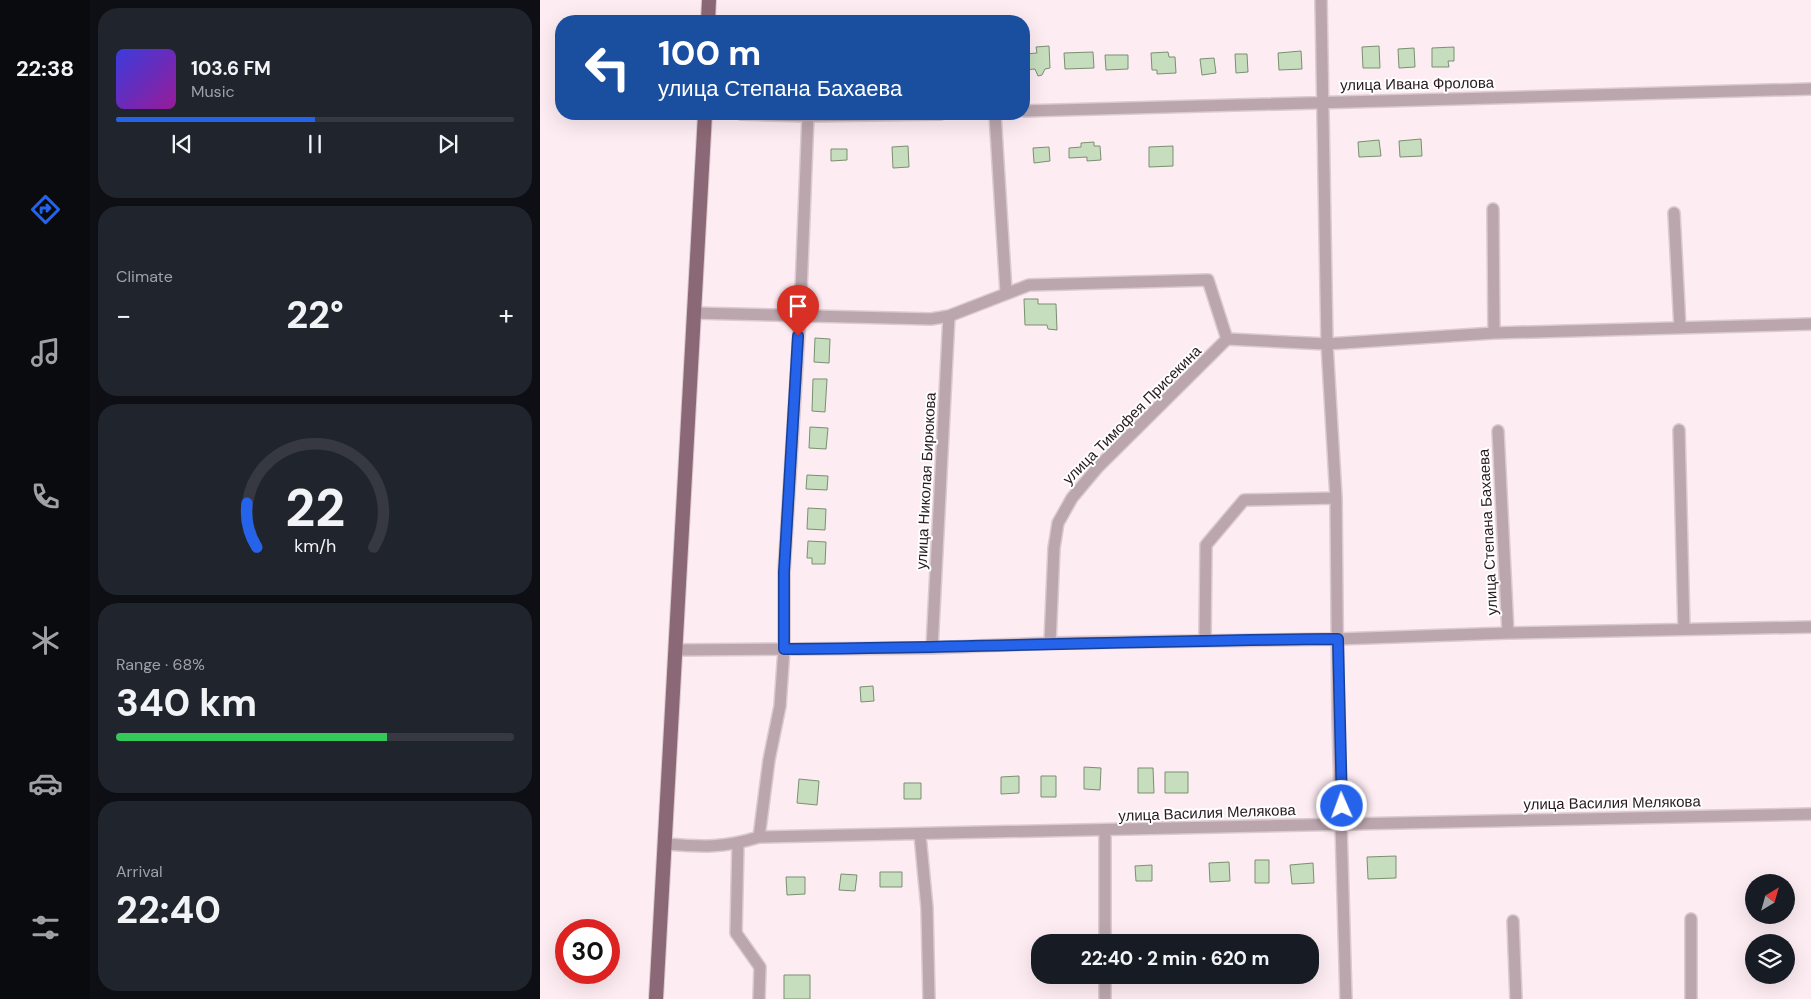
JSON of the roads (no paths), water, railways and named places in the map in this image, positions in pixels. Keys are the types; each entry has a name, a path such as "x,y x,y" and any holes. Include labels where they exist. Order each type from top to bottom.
{"main road":[{"path":"708,15 709,0"},
{"path":"656,999 705,120"}],"street":[{"path":"1321,0 1327,344 1336,498 1338,719 1346,999"},
{"name":"улица Ивана Фролова","path":"1030,110 1811,89"},
{"path":"759,837 769,760 780,706 784,649 784,572 800,316 808,120"},
{"path":"995,120 1006,292"},
{"path":"1493,210 1494,333"},
{"path":"1674,213 1680,328"},
{"path":"693,313 931,319 949,316 982,304 1006,292 1029,285 1208,280 1228,339 1327,344 1494,333 1811,324"},
{"name":"улица Николая Бирюкова","path":"932,648 949,316"},
{"name":"улица Тимофея Присекина","path":"1050,643 1054,548 1058,523 1072,498 1098,467 1228,339"},
{"path":"1679,430 1684,629"},
{"name":"улица Степана Бахаева","path":"1498,431 1508,632"},
{"path":"1205,639 1206,545 1244,500 1336,498"},
{"name":"улица Степана Бахаева","path":"676,650 932,648 1205,639 1338,639 1508,632 1811,627"},
{"name":"улица Василия Мелякова","path":"666,844 706,848 738,844 759,837 1105,831 1811,814"},
{"path":"1105,831 1105,934"},
{"path":"920,835 927,908 929,999"},
{"path":"738,844 736,933 760,967 759,999"},
{"path":"1691,919 1691,999"},
{"path":"1513,921 1516,999"},
{"path":"1105,984 1106,999"}]}
